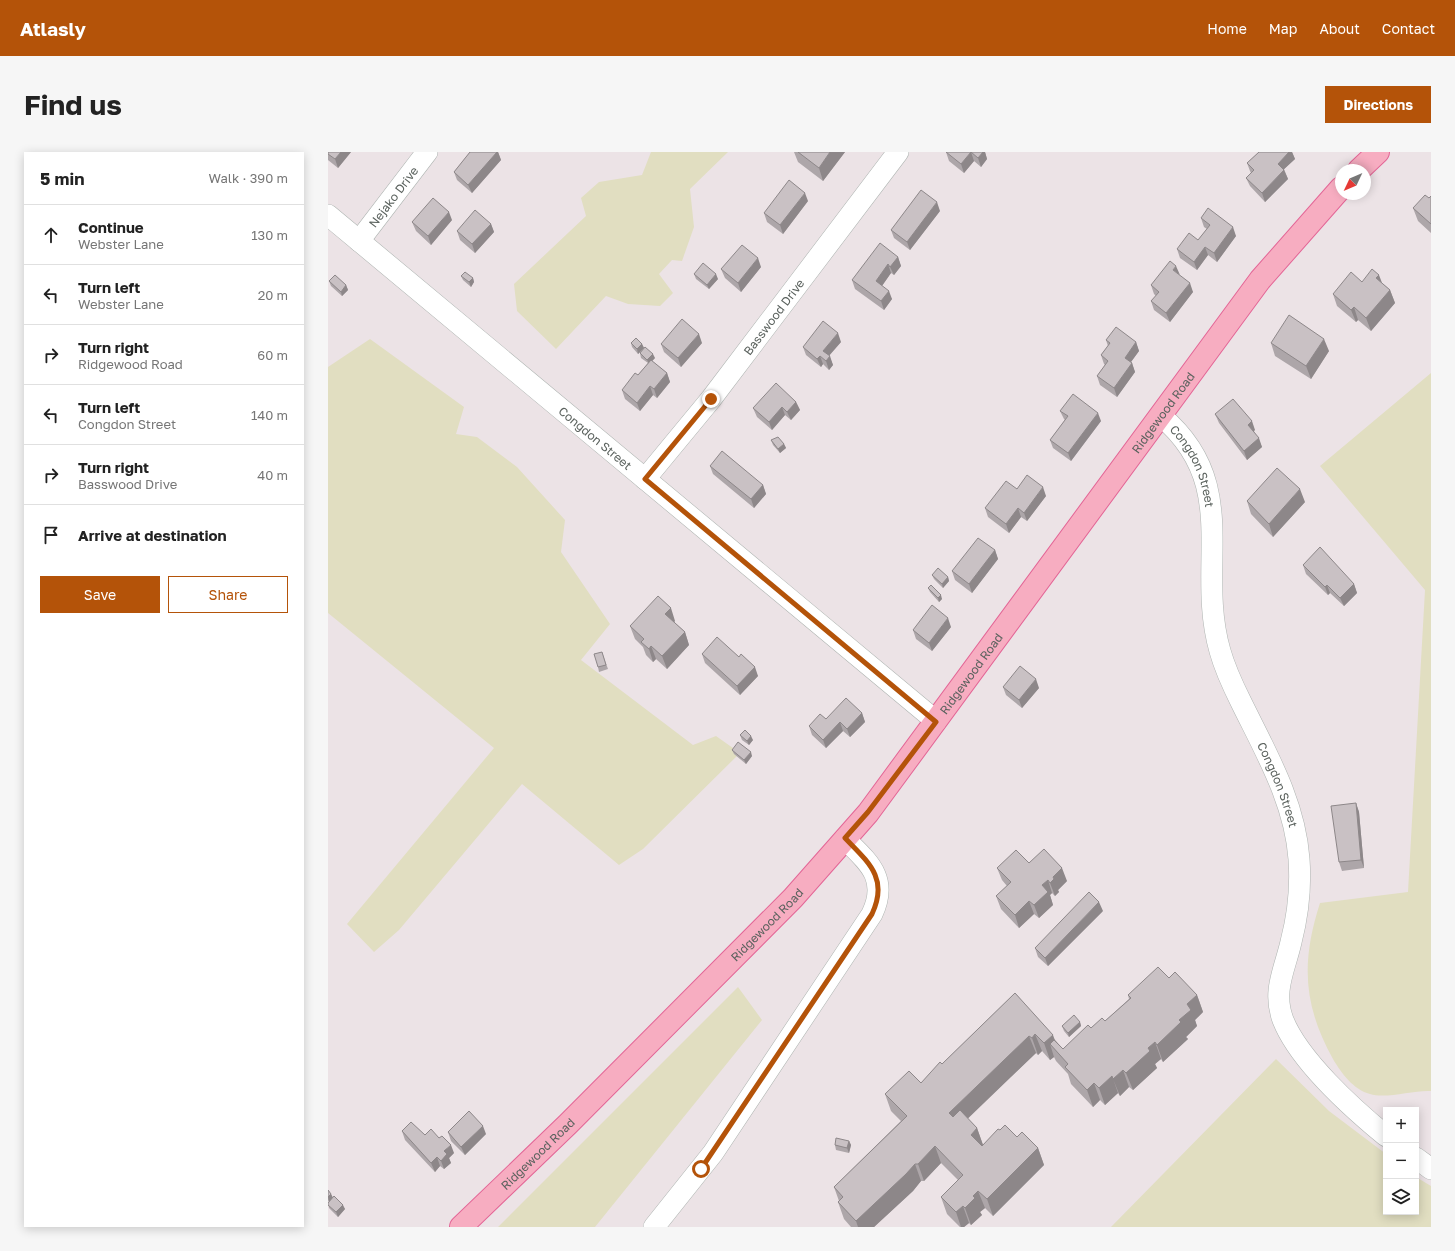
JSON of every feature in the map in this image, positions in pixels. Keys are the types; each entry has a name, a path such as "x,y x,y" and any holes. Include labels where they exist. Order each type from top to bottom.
{"main road":[{"path":"1365,164 1378,152"},
{"name":"Ridgewood Road","path":"461,1227 568,1124 793,898 868,812 936,722 1260,280 1335,195"}],"street":[{"name":"Nejako Drive","path":"359,241 427,152"},
{"name":"Basswood Drive","path":"645,479 711,399 898,152"},
{"name":"Congdon Street","path":"328,216 936,722"},
{"name":"Congdon Street","path":"1161,416 1178,430 1190,446 1201,469 1209,494 1212,517 1212,604 1214,628 1220,653 1231,680 1286,797 1296,830 1299,860 1299,888 1297,916 1291,943 1282,968 1279,987 1283,1020 1304,1053 1320,1073 1344,1098 1383,1133"},
{"path":"654,1227 713,1153 872,914 878,894 876,876 869,864 845,838"},
{"path":"1419,1160 1431,1169"}],"shaded area":[{"path":"651,152 728,152 690,189 694,227 682,261 672,260 659,274 673,293 660,306 628,304 606,296 556,349 517,311 514,284 586,216 581,198 599,182 642,175"},
{"path":"370,339 464,407 456,434 477,437 517,467 565,520 561,552 610,624 581,660 693,745 716,736 740,753 643,849 619,865 522,784 399,930 374,952 347,924 494,748 328,613 328,367"},
{"path":"1431,373 1431,1091 1384,1096 1364,1092 1353,1085 1333,1059 1323,1039 1311,1001 1308,983 1308,964 1314,924 1320,903 1408,892 1425,590 1320,466"},
{"path":"738,987 762,1020 595,1227 498,1227"},
{"path":"1276,1059 1329,1111 1383,1152 1383,1215 1419,1215 1419,1179 1431,1186 1431,1227 1111,1227"}],"building":[{"path":"328,152 341,152 335,159 328,154"},
{"path":"470,152 497,152 468,185 454,172"},
{"path":"798,152 830,152 819,168"},
{"path":"946,152 971,152 961,164"},
{"path":"971,152 983,152 978,158"},
{"path":"1259,152 1289,152 1278,164 1284,170 1262,193 1246,178 1254,170 1247,163"},
{"path":"789,180 805,193 780,225 764,213"},
{"path":"921,190 937,202 907,242 891,230"},
{"path":"1425,195 1429,198 1431,196 1431,224 1413,208"},
{"path":"433,198 449,212 428,236 412,222"},
{"path":"1208,208 1233,227 1214,253 1205,247 1194,262 1177,249 1189,233 1198,240 1210,225 1201,218"},
{"path":"475,210 491,224 472,244 457,231"},
{"path":"880,243 898,257 890,267 888,264 876,281 889,291 881,301 852,280"},
{"path":"742,245 758,258 738,283 721,269"},
{"path":"1170,261 1176,266 1173,270 1190,283 1166,313 1151,301 1159,292 1151,285"},
{"path":"703,263 716,274 707,285 694,274"},
{"path":"1372,269 1379,275 1376,278 1390,290 1366,318 1354,307 1351,310 1333,294 1351,272 1362,282"},
{"path":"465,272 473,278 469,282 461,276"},
{"path":"335,275 346,285 341,292 329,281"},
{"path":"1289,315 1324,339 1306,366 1271,343"},
{"path":"682,319 699,334 678,358 661,344"},
{"path":"823,321 838,333 823,351 830,356 826,361 820,356 817,359 803,347"},
{"path":"1116,327 1136,342 1125,358 1132,363 1114,388 1097,376 1108,361 1101,355 1110,343 1106,340"},
{"path":"636,338 642,344 637,349 631,343"},
{"path":"645,347 653,354 647,360 640,353"},
{"path":"651,360 667,373 654,389 650,386 637,403 622,390 635,373 638,375"},
{"path":"776,383 796,402 787,412 782,407 769,422 753,408"},
{"path":"1073,394 1098,413 1068,453 1050,440 1068,416 1060,411"},
{"path":"1233,399 1252,421 1248,425 1259,438 1244,451 1215,414"},
{"path":"778,437 784,444 778,449 771,440"},
{"path":"722,451 763,485 751,499 710,466"},
{"path":"1277,468 1300,489 1269,524 1247,501"},
{"path":"1027,475 1043,487 1024,513 1018,508 1006,524 985,508 1006,481 1017,489"},
{"path":"978,538 995,550 969,584 952,571"},
{"path":"1320,547 1354,584 1340,598 1327,585 1325,587 1303,565"},
{"path":"938,568 948,577 942,584 932,575"},
{"path":"931,585 941,595 938,598 928,588"},
{"path":"658,596 671,608 665,614 685,632 662,656 651,646 649,649 641,642 644,639 630,626"},
{"path":"932,605 948,618 929,643 913,630"},
{"path":"717,637 739,657 741,654 755,667 737,686 702,654"},
{"path":"602,652 606,665 598,667 594,654"},
{"path":"1020,666 1036,679 1019,700 1003,687"},
{"path":"846,698 862,713 847,729 840,722 823,740 809,726 820,714 826,719"},
{"path":"745,730 751,736 747,741 740,735"},
{"path":"738,742 751,752 744,760 732,750"},
{"path":"1356,803 1361,860 1339,862 1331,806"},
{"path":"1044,849 1062,868 1053,877 1054,879 1050,883 1048,880 1042,885 1048,892 1034,905 1029,901 1015,915 996,896 1011,882 997,868 1016,850 1029,863"},
{"path":"1089,892 1099,902 1045,958 1035,948"},
{"path":"1158,967 1169,978 1175,972 1197,995 1187,1004 1191,1010 1179,1020 1181,1022 1157,1045 1155,1042 1148,1048 1150,1051 1126,1073 1123,1070 1113,1079 1112,1076 1099,1088 1094,1083 1087,1090 1065,1067 1068,1064 1050,1044 1054,1040 1063,1049 1088,1025 1091,1028 1102,1018 1105,1021 1131,998 1128,995"},
{"path":"1015,993 1053,1035 1044,1043 1035,1034 1032,1038 1029,1036 949,1113 953,1117 960,1110 977,1128 971,1135 982,1146 998,1129 1000,1130 1005,1125 1017,1137 1022,1132 1038,1148 987,1199 978,1191 973,1196 975,1198 965,1208 963,1206 956,1212 941,1197 963,1175 935,1146 918,1164 915,1164 856,1221 838,1202 843,1197 834,1187 907,1116 885,1094 909,1071 921,1083 940,1062 942,1064"},
{"path":"1074,1015 1080,1022 1068,1033 1062,1026"},
{"path":"469,1111 483,1126 461,1147 448,1132"},
{"path":"411,1122 425,1135 431,1129 439,1138 442,1136 451,1145 444,1151 447,1154 441,1161 437,1157 431,1163 402,1131"},
{"path":"836,1138 849,1141 847,1148 835,1145"},
{"path":"328,1190 331,1194 328,1197"},
{"path":"334,1196 343,1205 336,1212 328,1205"}],"route":[{"path":"701,1169 872,914 878,894 876,876 869,864 845,838 868,812 936,722 645,479 711,399"}]}
